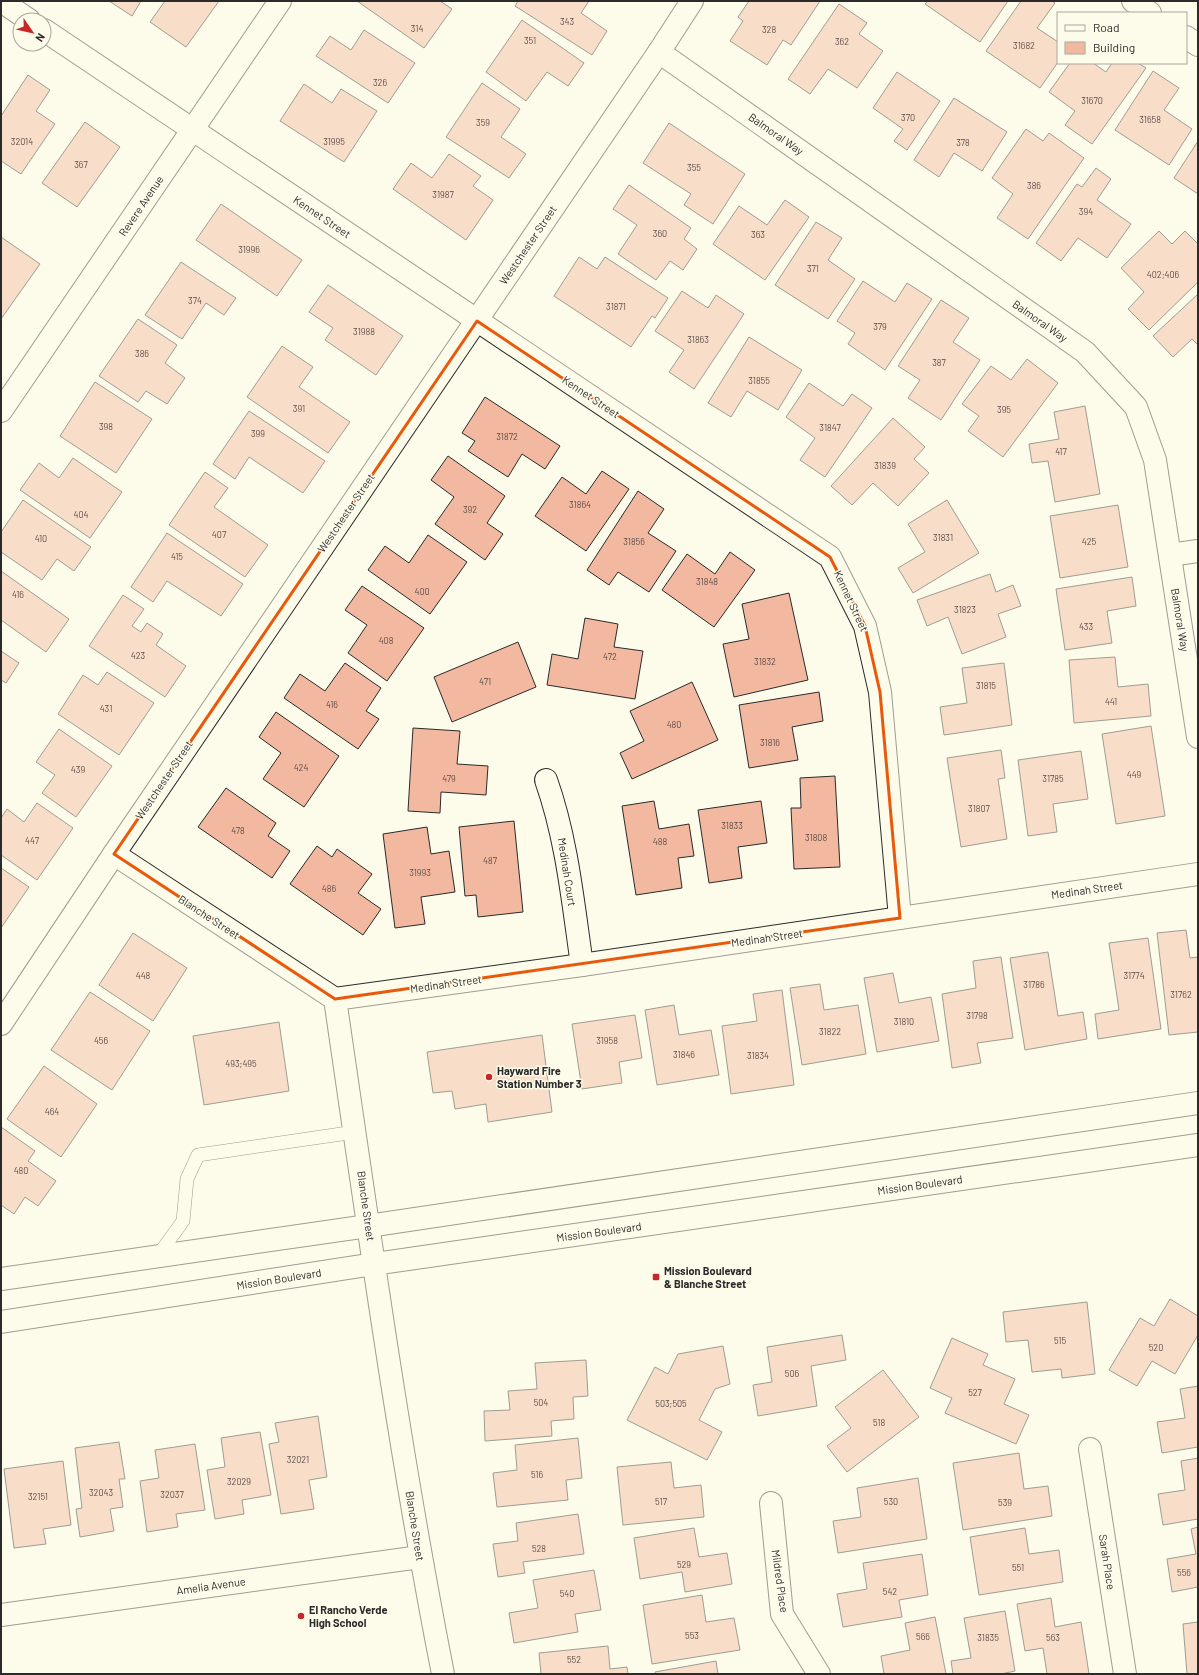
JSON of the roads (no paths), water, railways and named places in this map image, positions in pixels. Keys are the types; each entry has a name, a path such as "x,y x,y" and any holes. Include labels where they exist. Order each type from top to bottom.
{"street":[{"path":"1,1 17,12"},
{"name":"Revere Avenue","path":"3,406 280,1"},
{"name":"Westchester Street","path":"1,1024 114,854 477,321 692,1"},
{"path":"1133,1 1149,12"},
{"name":"Kennet Street","path":"52,35 830,557 865,626 880,692 900,918"},
{"path":"1187,38 1198,45"},
{"name":"Balmoral Way","path":"659,52 1085,352 1136,407 1155,460 1198,737"},
{"path":"1170,555 1198,550"},
{"name":"Medinah Court","path":"546,780 556,808 563,841 582,965"},
{"name":"Blanche Street","path":"114,854 335,999 368,1226 420,1557 443,1674"},
{"name":"Medinah Street","path":"335,999 582,965 1198,874"},
{"path":"1,1279 1198,1103"},
{"name":"Mission Boulevard","path":"1,1322 374,1264 1198,1145"},
{"name":"Sarah Place","path":"1090,1449 1125,1674"},
{"name":"Mildred Place","path":"771,1503 782,1614 819,1674"},
{"name":"Amelia Avenue","path":"1,1615 420,1557"}],"lane":[{"path":"157,1257 183,1221 187,1179 198,1155 355,1132"}],"place":[{"name":"Hayward Fire Station Number 3","path":"489,1077"},
{"name":"Mission Boulevard & Blanche Street","path":"656,1277"},
{"name":"El Rancho Verde High School","path":"301,1616"}]}
